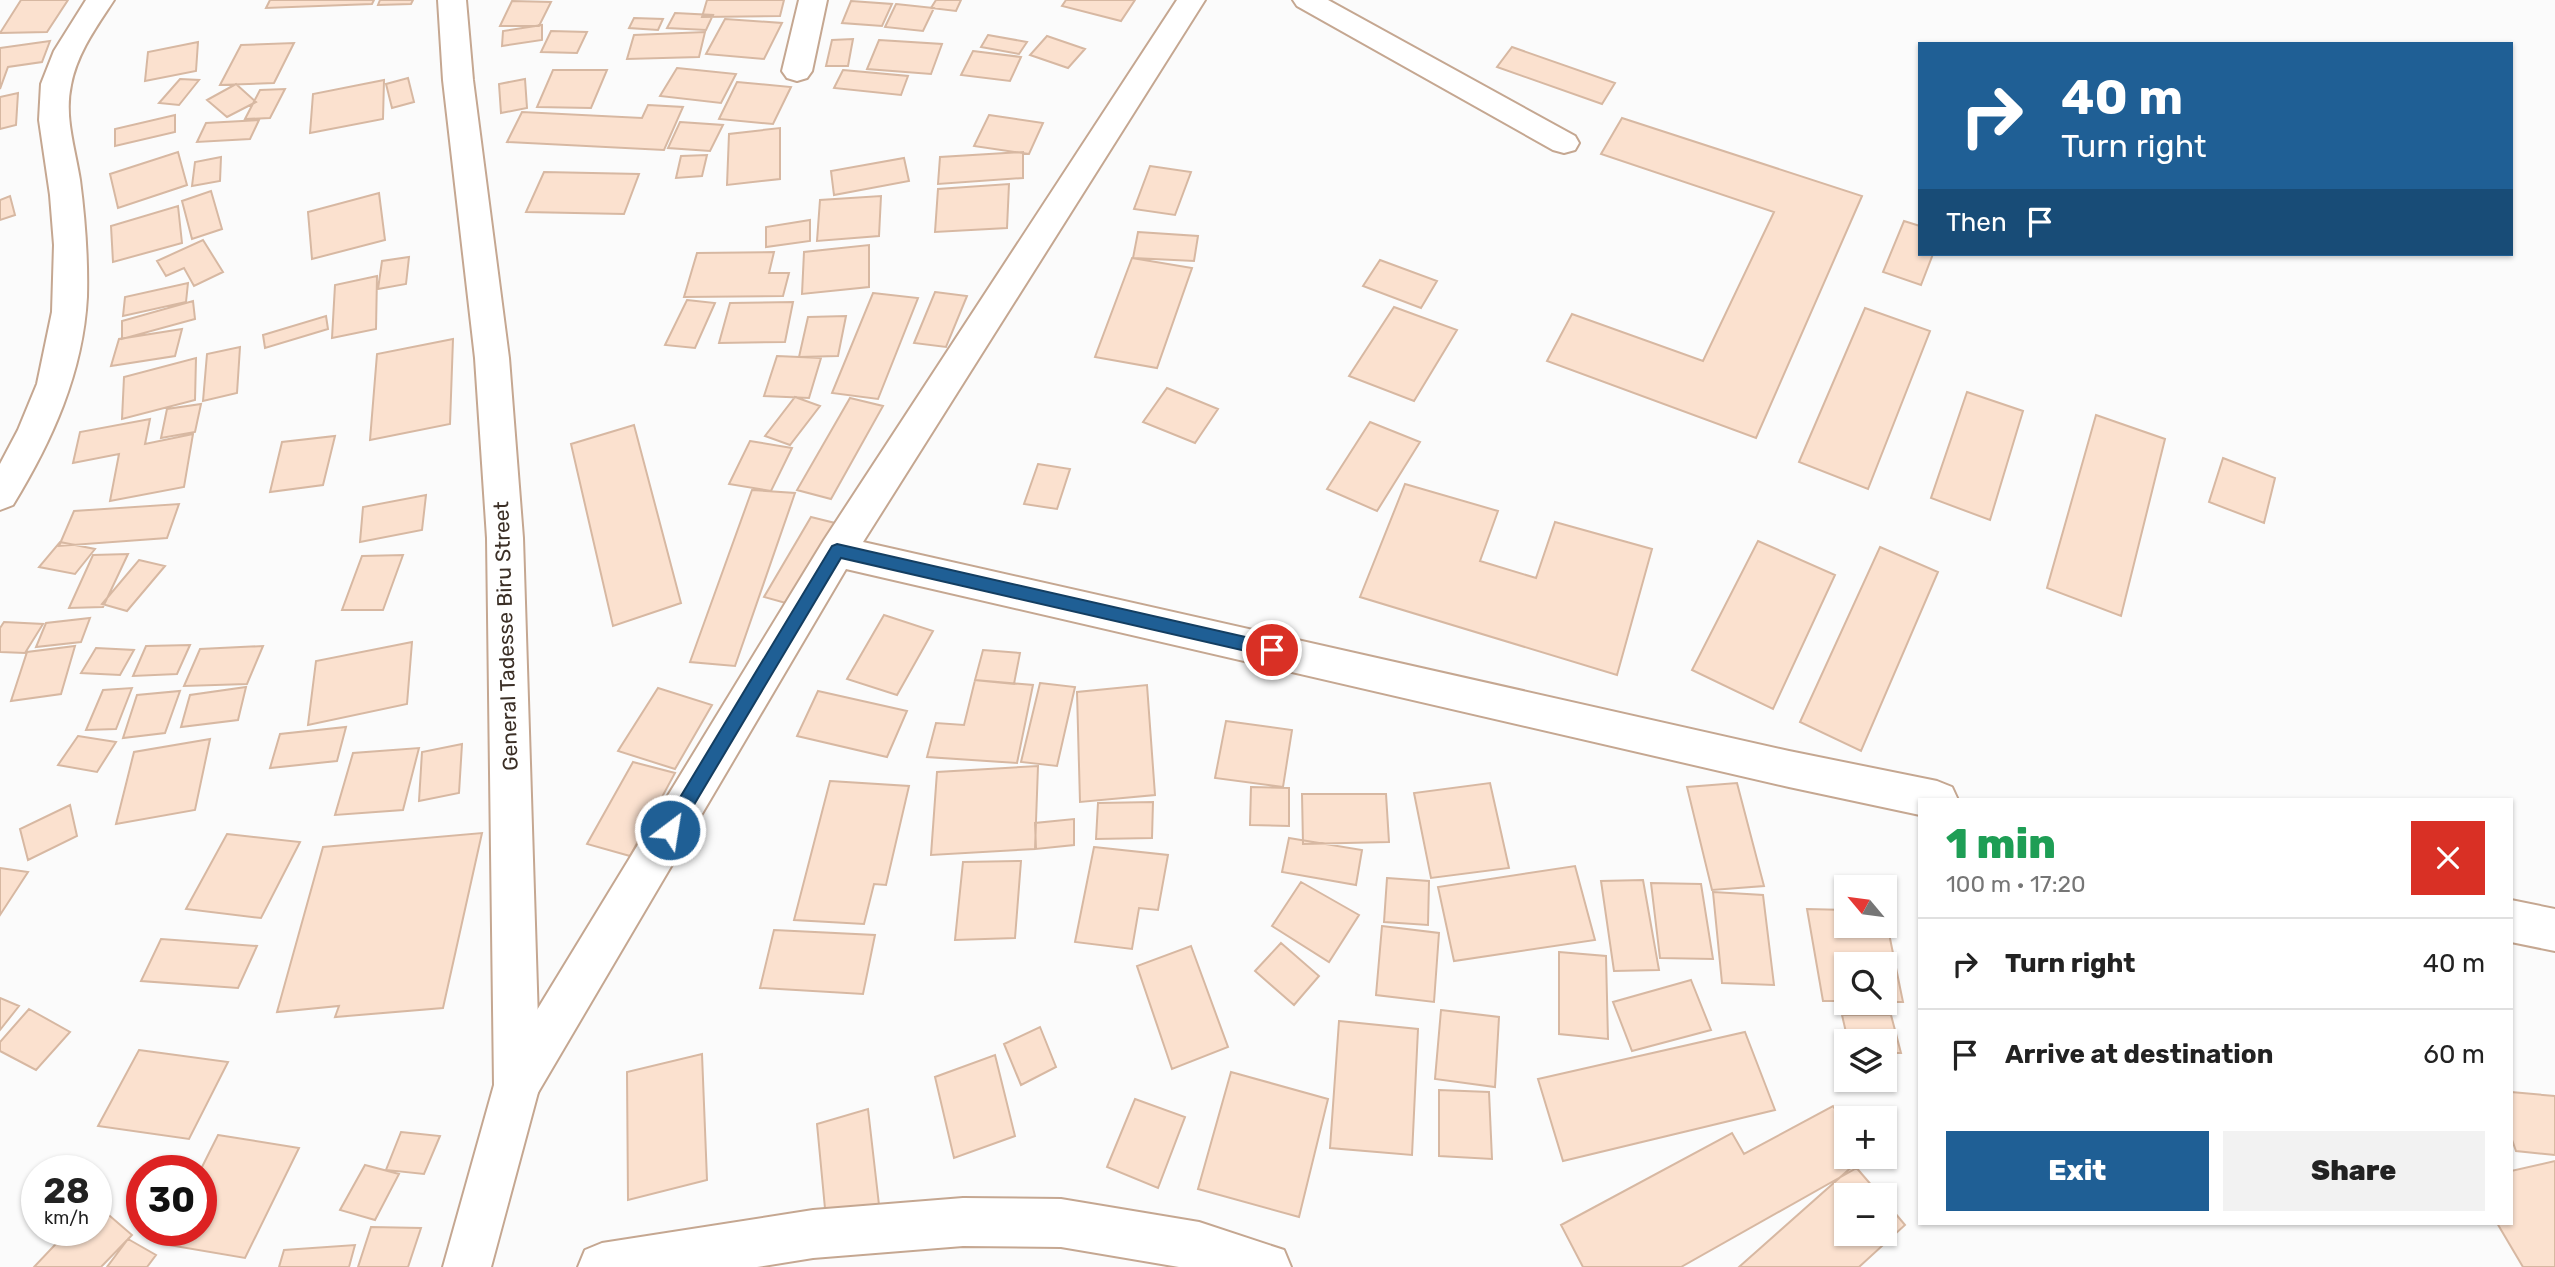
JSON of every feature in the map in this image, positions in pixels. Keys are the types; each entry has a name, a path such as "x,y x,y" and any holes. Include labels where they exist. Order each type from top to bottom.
{"street":[{"path":"0,495 41,417 58,372 69,312 70,257 68,212 53,123 56,83 74,39 100,0"},
{"name":"General Tadesse Biru Street","path":"453,0 458,80 492,358 505,538 517,1085 467,1267"},
{"path":"797,71 813,0"},
{"path":"517,1085 837,551 1191,0"},
{"path":"1307,0 1564,143"},
{"path":"837,551 1788,769 1927,798"},
{"path":"2513,921 2555,930"},
{"path":"603,1267 813,1234 963,1222 1061,1223 1199,1246 1267,1267"}],"building":[{"path":"21,0 68,0 47,32 0,33"},
{"path":"270,0 374,0 372,4 266,8"},
{"path":"380,0 413,0 411,4 378,5"},
{"path":"707,0 784,0 780,16 702,17"},
{"path":"936,0 961,0 956,11 931,8"},
{"path":"1066,0 1135,0 1121,21 1062,6"},
{"path":"512,1 551,2 539,26 500,26"},
{"path":"851,1 892,4 882,26 842,23"},
{"path":"896,4 934,8 923,31 885,27"},
{"path":"675,13 713,15 706,30 667,28"},
{"path":"634,18 663,19 658,30 629,28"},
{"path":"725,19 782,23 764,59 706,54"},
{"path":"542,25 542,40 502,46 503,31"},
{"path":"551,31 587,32 577,53 541,52"},
{"path":"705,32 699,57 627,59 634,35"},
{"path":"988,35 1027,42 1019,54 981,47"},
{"path":"1047,36 1085,49 1068,68 1030,55"},
{"path":"853,39 848,66 826,66 832,40"},
{"path":"879,40 942,44 931,74 867,69"},
{"path":"50,41 42,62 8,67 0,89 0,48"},
{"path":"198,42 196,71 145,81 148,52"},
{"path":"294,43 274,83 220,85 241,45"},
{"path":"1512,47 1615,83 1602,104 1497,67"},
{"path":"973,51 1021,57 1010,81 961,75"},
{"path":"677,68 736,74 721,103 660,96"},
{"path":"553,70 607,70 591,108 537,107"},
{"path":"843,70 908,76 901,95 834,88"},
{"path":"408,78 414,102 392,108 386,84"},
{"path":"180,79 199,80 179,105 159,103"},
{"path":"525,79 527,108 501,113 499,84"},
{"path":"384,80 383,119 310,133 313,94"},
{"path":"737,82 791,87 773,124 719,119"},
{"path":"236,84 256,102 227,117 207,100"},
{"path":"285,89 270,118 245,119 260,90"},
{"path":"18,93 16,125 0,129 0,97"},
{"path":"648,105 683,107 664,150 507,142 522,112 642,118"},
{"path":"175,115 175,132 115,146 115,129"},
{"path":"989,115 1043,123 1029,154 974,146"},
{"path":"1622,118 1862,196 1756,438 1547,361 1572,314 1703,361 1774,212 1601,154"},
{"path":"259,120 250,139 197,142 206,123"},
{"path":"680,122 723,125 710,151 668,148"},
{"path":"780,128 780,179 727,185 729,134"},
{"path":"178,152 187,185 118,208 110,174"},
{"path":"1023,152 1023,178 938,184 940,157"},
{"path":"707,155 702,176 676,178 681,156"},
{"path":"221,157 220,181 192,186 195,162"},
{"path":"904,158 909,181 834,195 831,171"},
{"path":"1150,166 1191,172 1175,215 1134,209"},
{"path":"544,172 639,174 624,214 526,212"},
{"path":"1009,184 1007,228 935,232 938,189"},
{"path":"211,191 222,229 192,239 182,201"},
{"path":"379,193 385,240 312,259 308,212"},
{"path":"10,196 15,215 0,220 0,200"},
{"path":"881,196 879,236 817,241 820,200"},
{"path":"178,206 182,243 113,262 111,226"},
{"path":"810,220 810,241 766,247 766,227"},
{"path":"1904,221 1918,225 1918,256 1932,256 1921,285 1883,272"},
{"path":"1138,232 1198,236 1194,261 1133,258"},
{"path":"203,240 223,272 194,286 184,268 166,276 157,261"},
{"path":"869,245 869,287 802,294 804,252"},
{"path":"774,252 769,273 789,273 783,296 684,297 697,253"},
{"path":"409,257 406,284 378,289 382,261"},
{"path":"1132,258 1192,268 1157,368 1095,357"},
{"path":"1380,260 1437,281 1421,308 1363,286"},
{"path":"377,276 376,329 332,338 335,285"},
{"path":"188,283 186,302 123,316 125,297"},
{"path":"935,292 967,296 946,347 914,343"},
{"path":"873,293 918,298 878,399 832,393"},
{"path":"687,300 715,303 695,348 665,345"},
{"path":"193,301 195,319 122,339 122,321"},
{"path":"793,302 785,342 719,343 730,303"},
{"path":"1394,307 1457,330 1414,401 1349,376"},
{"path":"1865,308 1930,331 1868,489 1799,462"},
{"path":"326,316 328,329 265,348 263,335"},
{"path":"846,316 838,356 799,357 808,317"},
{"path":"182,329 175,356 111,366 119,339"},
{"path":"453,339 450,424 370,440 377,354"},
{"path":"240,347 237,393 203,401 207,354"},
{"path":"777,356 821,358 809,398 764,396"},
{"path":"196,358 195,400 122,419 124,377"},
{"path":"1167,388 1218,409 1195,443 1143,422"},
{"path":"1967,392 2023,411 1990,520 1931,498"},
{"path":"795,397 820,406 790,445 765,436"},
{"path":"850,398 883,406 831,499 797,490"},
{"path":"201,404 195,432 161,438 167,409"},
{"path":"2096,415 2165,439 2121,616 2047,588"},
{"path":"150,419 145,444 193,434 184,487 110,501 119,454 73,463 80,432"},
{"path":"1370,422 1420,442 1377,511 1327,489"},
{"path":"634,425 681,603 613,626 571,444"},
{"path":"335,436 323,485 270,492 282,442"},
{"path":"750,441 792,448 771,491 729,484"},
{"path":"2223,458 2275,478 2264,523 2209,502"},
{"path":"1038,464 1070,469 1057,509 1024,504"},
{"path":"1405,484 1498,511 1480,561 1536,578 1555,522 1652,549 1617,675 1360,597"},
{"path":"752,490 795,493 735,666 690,662"},
{"path":"426,495 422,530 360,542 363,507"},
{"path":"179,504 167,538 59,546 74,511"},
{"path":"811,517 839,524 793,605 764,597"},
{"path":"1758,541 1835,575 1773,709 1692,670"},
{"path":"60,542 95,549 75,574 39,567"},
{"path":"1880,547 1938,572 1861,751 1800,722"},
{"path":"128,554 103,607 69,608 93,555"},
{"path":"403,555 383,610 342,610 362,556"},
{"path":"139,560 165,566 127,611 102,604"},
{"path":"884,615 933,631 897,695 847,679"},
{"path":"90,618 81,642 36,647 46,623"},
{"path":"4,622 43,624 25,653 0,652 0,628"},
{"path":"412,642 407,704 308,725 316,661"},
{"path":"190,645 177,674 133,676 146,646"},
{"path":"75,646 61,694 11,701 27,652"},
{"path":"263,646 247,684 184,686 200,649"},
{"path":"96,648 134,650 120,675 81,673"},
{"path":"983,650 1020,653 1014,684 975,680"},
{"path":"975,680 1033,685 1017,763 927,757 936,723 964,725"},
{"path":"1040,683 1075,687 1057,766 1021,762"},
{"path":"1147,685 1155,795 1080,802 1077,692"},
{"path":"246,687 238,720 181,727 190,695"},
{"path":"132,688 116,729 86,730 103,690"},
{"path":"658,688 712,705 675,769 618,751"},
{"path":"180,691 165,733 123,738 137,695"},
{"path":"818,691 907,711 887,757 797,736"},
{"path":"1226,721 1292,730 1283,787 1215,778"},
{"path":"346,727 337,761 270,768 280,734"},
{"path":"78,736 116,742 97,772 58,765"},
{"path":"210,739 195,810 116,824 134,752"},
{"path":"462,744 459,793 419,801 422,752"},
{"path":"419,748 403,810 335,815 353,753"},
{"path":"633,762 675,773 630,856 587,844"},
{"path":"1038,766 1035,849 931,855 937,772"},
{"path":"830,781 909,786 886,885 874,884 864,924 794,920"},
{"path":"1490,783 1509,868 1431,878 1414,793"},
{"path":"1737,783 1764,886 1712,890 1687,787"},
{"path":"1251,787 1289,788 1289,826 1250,825"},
{"path":"1302,794 1386,794 1389,842 1303,844"},
{"path":"1153,802 1152,838 1096,839 1098,803"},
{"path":"70,805 77,836 28,860 20,829"},
{"path":"1074,819 1074,845 1036,849 1035,823"},
{"path":"482,833 443,1008 335,1017 339,1006 277,1012 323,847"},
{"path":"227,834 300,842 261,918 186,909"},
{"path":"1289,838 1362,850 1356,885 1282,872"},
{"path":"1094,847 1168,855 1158,910 1139,908 1132,949 1075,942"},
{"path":"1021,861 1015,938 955,940 963,862"},
{"path":"1575,866 1595,940 1454,961 1438,887"},
{"path":"0,868 28,872 0,915"},
{"path":"1387,878 1429,881 1428,925 1384,922"},
{"path":"1643,880 1659,970 1614,971 1601,881"},
{"path":"1301,882 1359,915 1329,962 1272,926"},
{"path":"1651,883 1701,884 1713,959 1660,958"},
{"path":"1713,892 1763,895 1774,985 1722,983"},
{"path":"1807,909 1834,910 1834,938 1890,938 1893,952 1834,952 1834,1001 1823,1001"},
{"path":"1382,926 1439,933 1434,1002 1376,995"},
{"path":"774,930 875,935 863,994 760,988"},
{"path":"161,939 257,946 238,988 141,981"},
{"path":"1281,943 1319,976 1294,1005 1255,971"},
{"path":"1191,946 1228,1047 1172,1069 1137,966"},
{"path":"1559,952 1606,956 1608,1039 1559,1034"},
{"path":"1897,973 1903,1002 1897,1002"},
{"path":"1691,980 1711,1030 1632,1051 1613,1002"},
{"path":"0,998 19,1006 0,1030"},
{"path":"29,1009 70,1032 36,1070 0,1051 0,1042"},
{"path":"1441,1010 1499,1017 1495,1087 1435,1079"},
{"path":"1842,1015 1891,1015 1895,1029 1845,1029"},
{"path":"1339,1021 1418,1029 1412,1155 1330,1148"},
{"path":"1040,1027 1056,1067 1021,1085 1004,1044"},
{"path":"1745,1032 1775,1110 1563,1161 1538,1079"},
{"path":"139,1050 228,1062 189,1139 98,1126"},
{"path":"702,1054 707,1180 628,1200 627,1072"},
{"path":"995,1055 1015,1136 954,1158 935,1077"},
{"path":"1231,1072 1328,1099 1299,1217 1198,1189"},
{"path":"1439,1090 1489,1092 1492,1159 1439,1156"},
{"path":"2513,1092 2555,1096 2555,1155 2516,1151 2513,1143"},
{"path":"1135,1099 1185,1117 1158,1188 1107,1167"},
{"path":"1833,1106 1834,1169 1855,1169 1681,1267 1583,1267 1561,1225 1732,1133 1744,1154"},
{"path":"868,1109 879,1205 826,1219 817,1124"},
{"path":"401,1132 440,1136 424,1174 386,1170"},
{"path":"218,1135 299,1148 245,1258 175,1246 217,1246 217,1155 208,1155"},
{"path":"2555,1161 2555,1267 2523,1267 2498,1225 2513,1225 2513,1171"},
{"path":"365,1165 399,1174 375,1220 340,1210"},
{"path":"1849,1169 1857,1169 1870,1183 1834,1183 1834,1246 1882,1246 1859,1267 1739,1267"},
{"path":"1897,1215 1905,1225 1897,1232"},
{"path":"112,1218 126,1230 126,1241 101,1267 34,1267 54,1246 112,1246"},
{"path":"371,1227 421,1228 408,1267 358,1267"},
{"path":"126,1242 126,1246 140,1246 156,1255 147,1267 107,1267"},
{"path":"355,1245 349,1267 279,1267 284,1250"}],"route":[{"path":"670,830 837,551 1272,650"}]}
